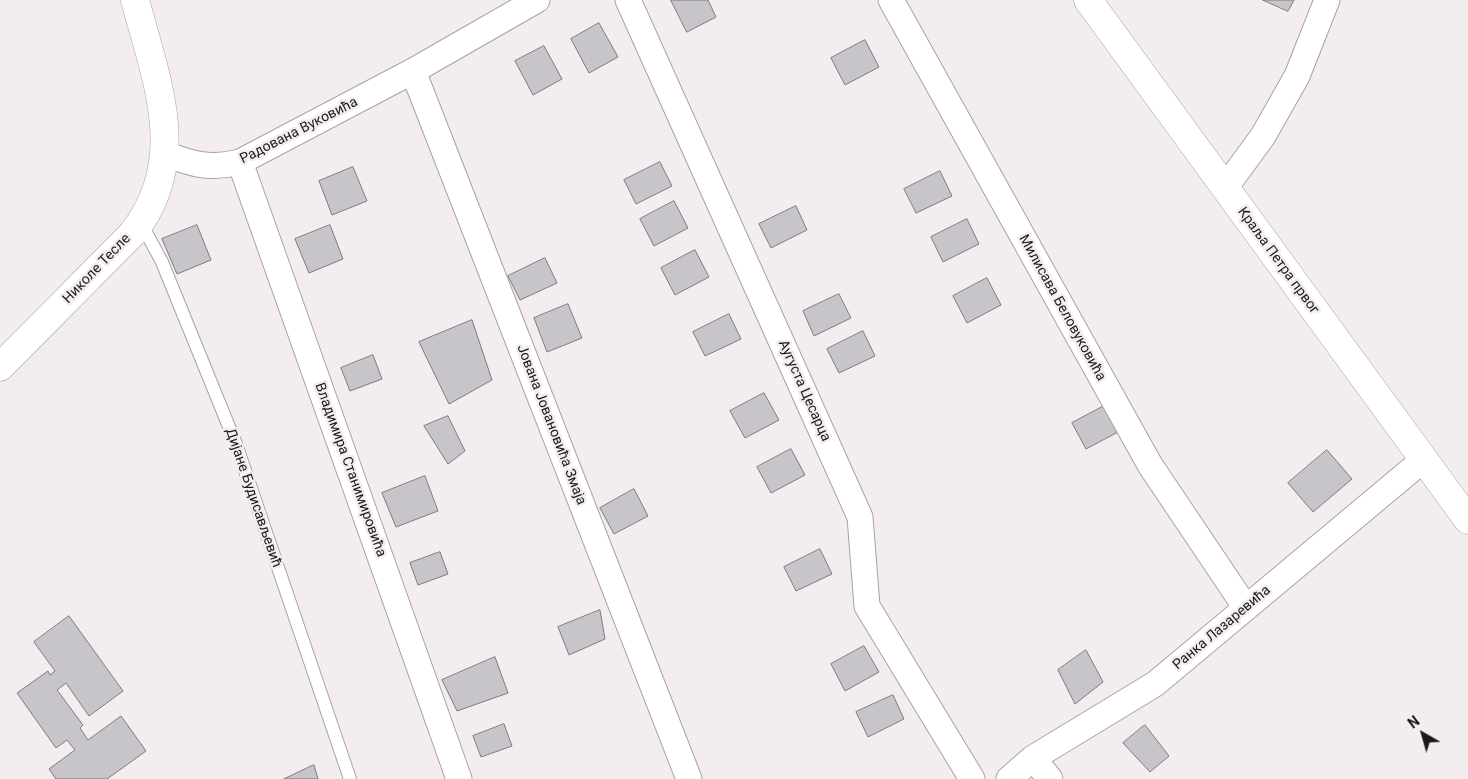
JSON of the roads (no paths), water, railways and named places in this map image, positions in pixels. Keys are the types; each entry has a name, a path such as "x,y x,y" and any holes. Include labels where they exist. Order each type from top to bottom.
{"street":[{"path":"135,0 164,114 166,154"},
{"name":"Радована Вуковића","path":"166,154 217,167 240,162 413,72 537,0"},
{"name":"Аугуста Цесарца","path":"628,0 860,517 868,606 972,779"},
{"name":"Милисава Беловуковића","path":"892,0 1150,464 1246,608"},
{"name":"Краља Петра првог","path":"1088,0 1468,520"},
{"path":"1225,188 1242,168 1263,136 1297,76 1327,0"},
{"name":"Јована Јовановића Змаја","path":"413,72 689,779"},
{"name":"Николе Тесле","path":"0,367 119,249 141,222 157,187 166,154"},
{"name":"Владимира Станимировића","path":"240,162 459,779"},
{"name":"Ранка Лазаревића","path":"1008,779 1033,758 1155,684 1423,460"},
{"path":"1033,758 1050,779"}],"lane":[{"name":"Дијане Будисављевић","path":"141,222 162,262 236,444 350,779"}]}
